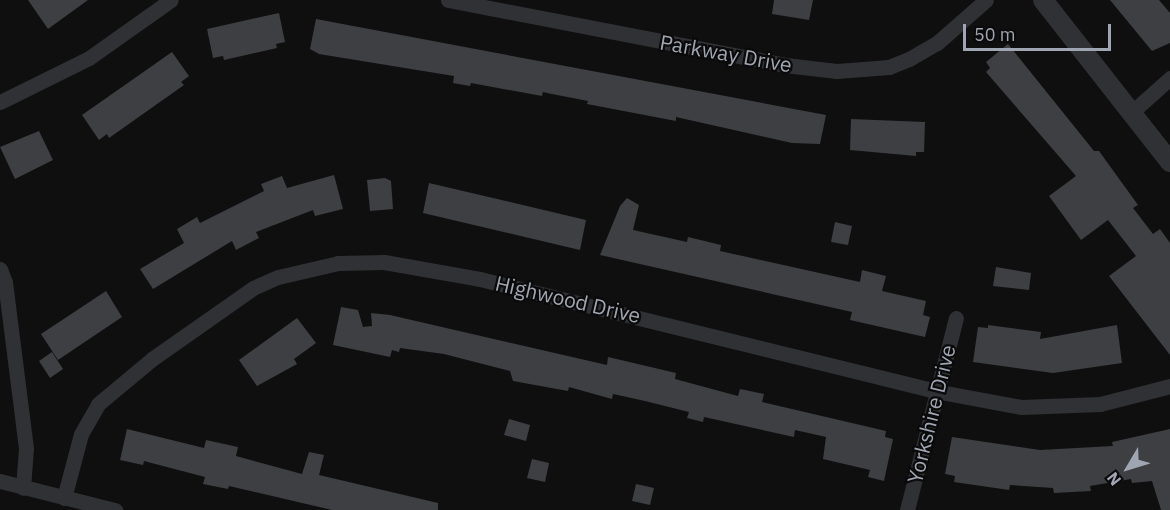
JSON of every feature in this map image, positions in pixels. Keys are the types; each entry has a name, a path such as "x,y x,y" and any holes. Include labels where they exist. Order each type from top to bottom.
{"street":[{"path":"0,102 89,58 171,0"},
{"name":"Parkway Drive","path":"448,0 785,65 837,71 889,67 909,59 937,43 986,0"},
{"path":"1043,0 1170,162"},
{"path":"1132,112 1170,78"},
{"name":"Highwood Drive","path":"64,498 81,434 98,404 152,359 253,288 278,277 338,263 416,265 491,281 935,391 1021,407 1066,408 1100,404 1170,386"},
{"path":"0,269 5,282 26,448 23,488"},
{"name":"Yorkshire Drive","path":"907,510 935,391 956,318"},
{"path":"0,481 115,510"}],"building":[{"path":"28,0 88,0 48,29"},
{"path":"774,0 813,0 809,20 772,14"},
{"path":"1110,0 1159,0 1170,13 1170,43 1152,51"},
{"path":"279,13 285,42 276,44 277,48 224,60 223,56 213,58 207,29"},
{"path":"316,19 826,115 820,144 792,143 676,117 676,121 587,104 588,101 543,92 542,96 471,83 470,86 453,83 454,76 319,54 310,49"},
{"path":"1008,44 1094,151 1099,151 1138,205 1133,208 1153,234 1160,229 1170,243 1170,355 1109,276 1136,256 1108,220 1081,240 1049,196 1076,176 986,72 990,68 986,62"},
{"path":"172,52 189,76 181,82 184,85 109,138 107,134 99,140 82,115"},
{"path":"851,119 925,122 924,152 916,152 916,156 850,150"},
{"path":"39,131 53,160 15,179 0,147"},
{"path":"334,175 343,209 315,216 313,210 256,232 259,238 236,250 232,241 153,289 140,269 184,243 177,229 197,217 200,223 264,191 261,184 282,176 287,188"},
{"path":"385,178 391,181 393,209 370,211 367,180"},
{"path":"429,183 586,220 580,250 423,213"},
{"path":"627,198 639,205 633,230 687,242 688,237 721,245 720,251 860,282 862,270 886,276 882,291 926,301 923,315 930,317 925,337 850,320 852,312 600,255 620,206"},
{"path":"835,222 852,226 848,245 831,242"},
{"path":"996,267 1031,273 1029,290 993,286"},
{"path":"106,291 122,317 58,360 41,334"},
{"path":"341,307 358,310 363,327 372,326 371,313 390,315 607,365 608,357 676,373 675,379 738,396 740,389 764,394 762,402 886,431 885,437 893,439 884,481 868,477 870,470 823,459 826,437 795,430 794,437 704,417 703,422 687,418 689,412 613,394 612,399 569,387 568,391 513,381 510,371 444,354 400,348 399,352 392,350 390,357 333,345"},
{"path":"297,318 316,343 294,359 297,364 257,386 239,360"},
{"path":"988,325 1041,332 1040,339 1117,325 1122,363 1053,373 973,362 978,327 988,328"},
{"path":"52,352 63,369 50,378 39,361"},
{"path":"509,419 530,425 526,441 504,435"},
{"path":"127,429 204,448 206,440 238,447 236,456 302,474 309,452 324,455 319,475 438,503 438,510 332,510 229,486 228,489 203,484 205,477 144,461 143,465 120,460"},
{"path":"1170,429 1170,510 1161,510 1152,481 1132,483 1131,479 1090,486 1091,491 1054,493 1053,488 1010,485 1009,490 954,482 955,476 945,474 952,437 1040,450 1113,446 1112,442"},
{"path":"532,459 549,463 545,482 527,478"},
{"path":"636,484 654,488 650,505 632,501"}]}
